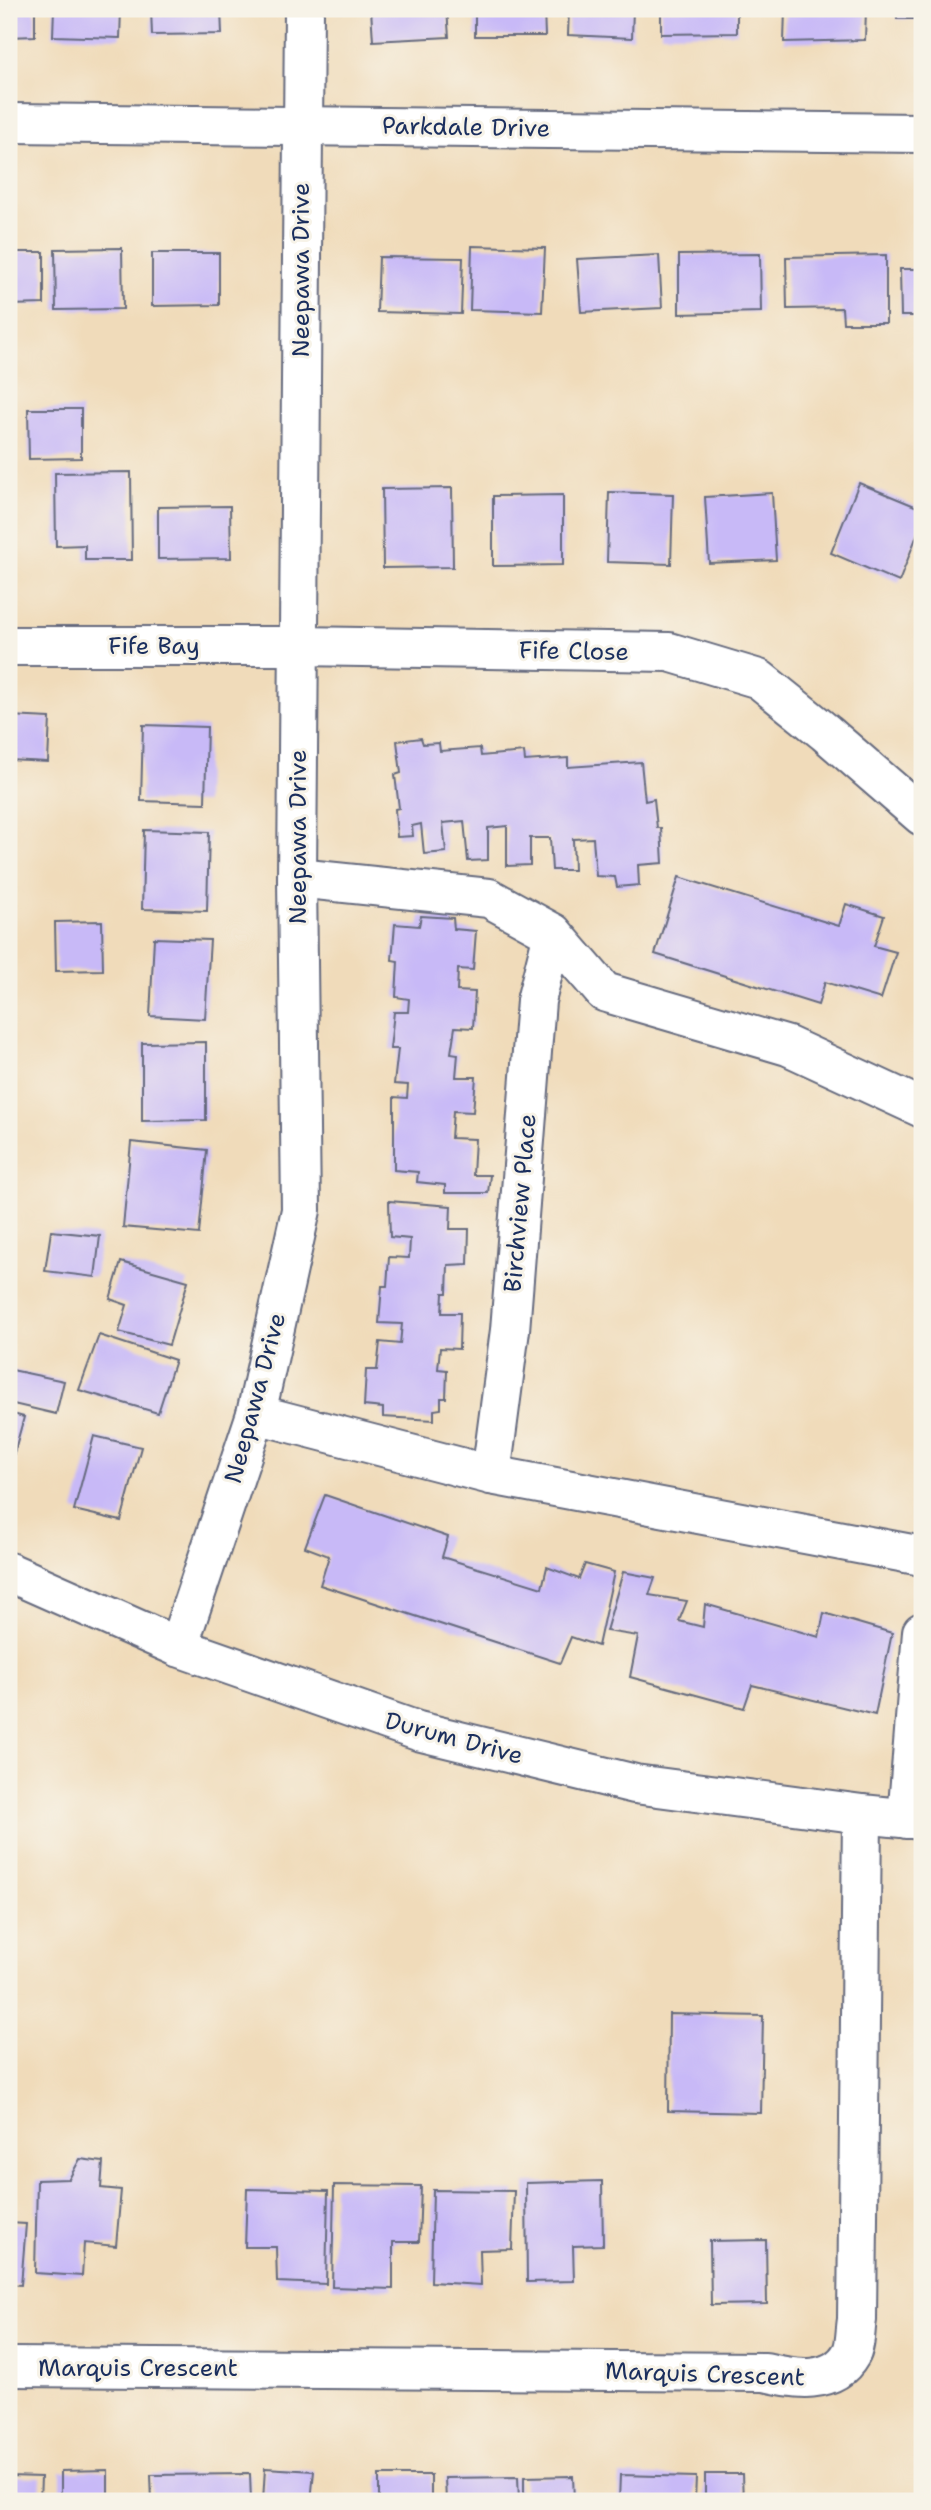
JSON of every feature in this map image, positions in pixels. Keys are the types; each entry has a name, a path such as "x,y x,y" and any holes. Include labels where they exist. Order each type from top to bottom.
{"street":[{"name":"Neepawa Drive","path":"178,1647 256,1414 301,1210 296,878 304,9"},
{"name":"Parkdale Drive","path":"9,123 302,124 922,133"},
{"name":"Fife Bay","path":"9,646 299,646"},
{"name":"Fife Close","path":"299,646 669,652 759,679 922,816"},
{"path":"296,878 489,898 553,933 604,992 788,1046 922,1108"},
{"name":"Birchview Place","path":"491,1475 510,1330 536,1001 553,933"},
{"path":"256,1414 491,1475 922,1556"},
{"name":"Durum Drive","path":"9,1572 178,1647 418,1731 621,1781 915,1819"},
{"path":"915,1819 922,1632"},
{"name":"Marquis Crescent","path":"9,2367 765,2372 793,2379 819,2378 839,2368 852,2352 857,2320 862,1814"}],"building":[{"path":"9,9 35,9 35,36 9,37"},
{"path":"54,9 121,9 120,38 53,36"},
{"path":"151,9 221,9 222,34 152,35"},
{"path":"371,9 447,9 449,37 373,41"},
{"path":"475,9 544,9 545,36 475,36"},
{"path":"569,9 633,9 632,38 568,35"},
{"path":"661,9 737,9 737,33 661,34"},
{"path":"785,9 866,9 865,40 784,42"},
{"path":"897,9 922,9 922,19 897,19"},
{"path":"472,246 545,248 542,312 470,310"},
{"path":"122,248 123,309 56,310 55,249"},
{"path":"9,252 44,252 44,304 9,305"},
{"path":"152,253 219,253 219,305 152,306"},
{"path":"760,254 761,312 679,314 679,255"},
{"path":"659,255 662,308 581,312 577,259"},
{"path":"886,255 886,323 843,323 842,308 787,309 786,257"},
{"path":"379,257 463,258 461,314 377,312"},
{"path":"900,269 922,269 922,316 901,316"},
{"path":"28,409 81,409 81,458 29,459"},
{"path":"131,472 132,560 85,560 85,545 56,546 55,473"},
{"path":"859,483 922,509 922,522 899,582 831,553"},
{"path":"452,488 453,567 383,568 382,489"},
{"path":"609,492 673,494 671,564 607,562"},
{"path":"772,493 776,560 709,563 705,497"},
{"path":"563,495 563,565 493,566 493,496"},
{"path":"9,503 12,503 13,555 9,555"},
{"path":"230,506 231,558 158,559 158,507"},
{"path":"9,716 50,718 48,762 9,760"},
{"path":"143,725 207,727 205,803 141,801"},
{"path":"421,738 423,744 439,743 440,751 480,748 481,756 524,752 525,761 568,758 568,767 641,762 645,801 654,799 657,828 661,828 663,863 638,865 639,885 617,887 615,877 596,876 593,838 573,839 574,870 552,870 550,838 530,838 530,865 507,866 507,826 488,828 488,860 468,861 464,821 443,823 446,852 424,854 421,824 412,826 413,836 397,837 395,809 399,808 395,775 401,773 397,741"},
{"path":"144,830 209,832 207,911 142,909"},
{"path":"679,877 839,926 846,904 884,916 874,946 896,952 881,999 825,982 818,1005 655,954"},
{"path":"421,916 453,918 454,929 476,931 473,970 458,969 457,991 475,992 473,1028 455,1027 451,1053 458,1054 456,1077 476,1077 473,1112 453,1111 451,1138 475,1139 473,1175 490,1175 488,1193 445,1193 445,1185 417,1182 418,1172 394,1170 394,1097 407,1098 408,1085 394,1084 398,1049 390,1049 394,1012 408,1012 409,999 396,997 398,961 392,960 395,924 419,926"},
{"path":"102,921 103,970 56,971 55,922"},
{"path":"154,938 210,940 205,1019 150,1016"},
{"path":"206,1042 206,1120 142,1121 142,1043"},
{"path":"131,1142 207,1150 199,1234 123,1227"},
{"path":"389,1201 451,1206 450,1229 469,1229 468,1264 448,1265 447,1293 443,1293 442,1313 460,1313 459,1349 440,1348 438,1369 447,1370 446,1398 441,1398 441,1409 434,1410 434,1420 383,1417 383,1408 364,1406 366,1370 377,1370 380,1342 400,1344 402,1324 379,1323 382,1286 387,1286 389,1257 409,1258 410,1239 390,1237"},
{"path":"51,1231 100,1236 95,1277 45,1271"},
{"path":"121,1262 188,1281 169,1345 119,1332 127,1305 110,1299"},
{"path":"99,1335 175,1360 158,1413 79,1390"},
{"path":"12,1370 64,1381 56,1414 9,1403"},
{"path":"9,1413 24,1417 10,1468 9,1468"},
{"path":"94,1436 141,1447 121,1521 74,1510"},
{"path":"325,1495 448,1537 442,1557 542,1588 547,1567 579,1579 585,1564 614,1572 598,1646 571,1637 560,1663 320,1585 329,1556 305,1547"},
{"path":"623,1572 655,1578 649,1595 687,1601 679,1621 703,1627 705,1604 819,1637 824,1613 892,1633 875,1715 752,1685 744,1708 630,1677 638,1636 606,1631"},
{"path":"669,2014 763,2016 761,2113 668,2111"},
{"path":"80,2159 103,2162 101,2188 121,2190 116,2246 84,2243 82,2276 35,2273 37,2180 69,2179"},
{"path":"602,2181 603,2245 573,2246 574,2281 527,2282 526,2183"},
{"path":"334,2185 421,2186 419,2242 393,2242 393,2289 332,2287"},
{"path":"247,2189 328,2191 326,2284 277,2282 276,2247 245,2247"},
{"path":"433,2190 514,2191 512,2249 480,2250 481,2285 431,2282"},
{"path":"9,2223 26,2224 21,2285 9,2284"},
{"path":"766,2240 767,2304 711,2305 710,2241"},
{"path":"265,2468 314,2471 311,2501 263,2501"},
{"path":"108,2470 108,2501 61,2501 61,2471"},
{"path":"250,2474 251,2501 152,2501 151,2475"},
{"path":"705,2474 742,2474 743,2501 705,2501"},
{"path":"379,2475 431,2475 431,2501 379,2501"},
{"path":"620,2475 696,2477 695,2501 619,2501"},
{"path":"9,2476 41,2477 40,2501 9,2501"},
{"path":"573,2476 574,2501 524,2501 524,2477"},
{"path":"518,2477 519,2501 446,2501 445,2478"}]}
